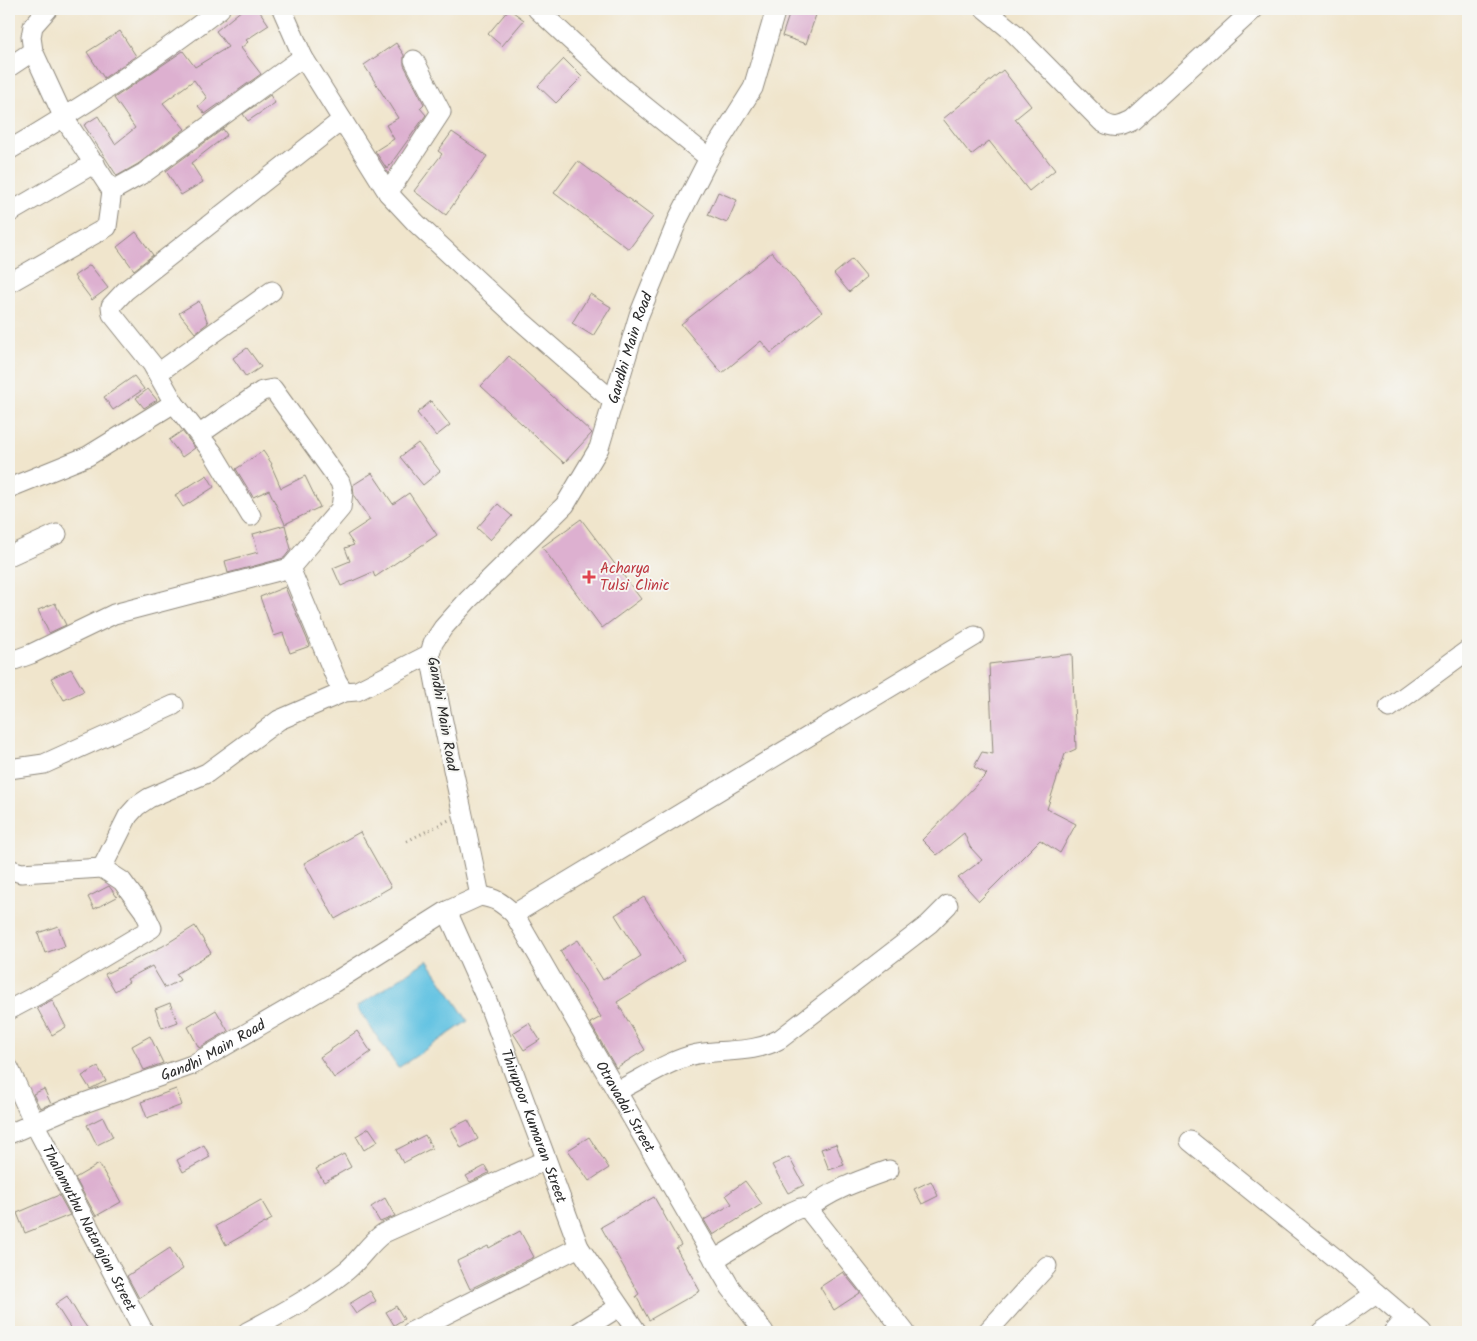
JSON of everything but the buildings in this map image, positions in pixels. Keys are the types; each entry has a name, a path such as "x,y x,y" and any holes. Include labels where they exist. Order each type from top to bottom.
{"street":[{"path":"9,283 107,227 112,191 96,162 64,118 33,51 30,37 33,26 48,9"},
{"path":"9,150 64,118 138,70 220,9"},
{"path":"282,9 303,57 388,193 416,223 520,320 613,401"},
{"path":"537,9 622,88 709,158"},
{"name":"Gandhi Main Road","path":"9,1134 67,1109 192,1065 333,983 447,911 480,896 441,720 430,654 433,644 443,628 468,600 565,505 599,448 639,315 679,217 709,158 754,88 776,9"},
{"path":"985,9 1013,32 1102,122 1111,128 1132,121 1254,9"},
{"path":"9,67 33,51"},
{"path":"112,191 144,173 303,57"},
{"path":"388,193 441,112 414,60"},
{"path":"251,516 200,434 174,403 158,373 112,314 111,306 116,299 342,120"},
{"path":"9,213 96,162"},
{"path":"158,373 272,291"},
{"path":"9,662 31,654 114,614 290,568 341,508 343,492 340,482 273,389 262,391 200,434"},
{"path":"9,488 88,456 174,403"},
{"path":"9,556 58,534"},
{"path":"290,568 337,682 344,692"},
{"path":"514,914 547,896 975,636"},
{"path":"1389,708 1468,650"},
{"path":"102,868 128,816 137,806 150,798 207,773 279,720 344,692 357,691 430,654"},
{"path":"9,769 44,764 174,705"},
{"path":"9,869 21,873 102,868 122,881 144,911 152,928 58,984 9,1010"},
{"name":"Otravadai Street","path":"480,896 494,898 514,914 730,1287 764,1332"},
{"path":"616,1091 680,1059 698,1054 765,1047 780,1039 930,924 948,906"},
{"name":"Thirupoor Kumaran Street","path":"447,911 488,1004 579,1247 637,1332"},
{"name":"Thalamuthu Natarajan Street","path":"9,1068 34,1123 144,1332"},
{"path":"1190,1141 1422,1332"},
{"path":"247,1332 286,1312 348,1270 374,1240 384,1233 546,1160"},
{"path":"808,1210 818,1201 853,1183 889,1170"},
{"path":"714,1260 791,1212 800,1208 808,1210 905,1332"},
{"path":"411,1332 579,1247"},
{"path":"987,1332 1047,1266"},
{"path":"1321,1332 1376,1293"},
{"path":"579,1332 619,1307"},
{"path":"1393,1332 1406,1317"}],"path":[{"path":"407,841 463,815"}],"water":[{"path":"427,960 468,1021 398,1068 357,1007"}],"place":[{"name":"Acharya Tulsi Clinic","path":"589,577"}]}
